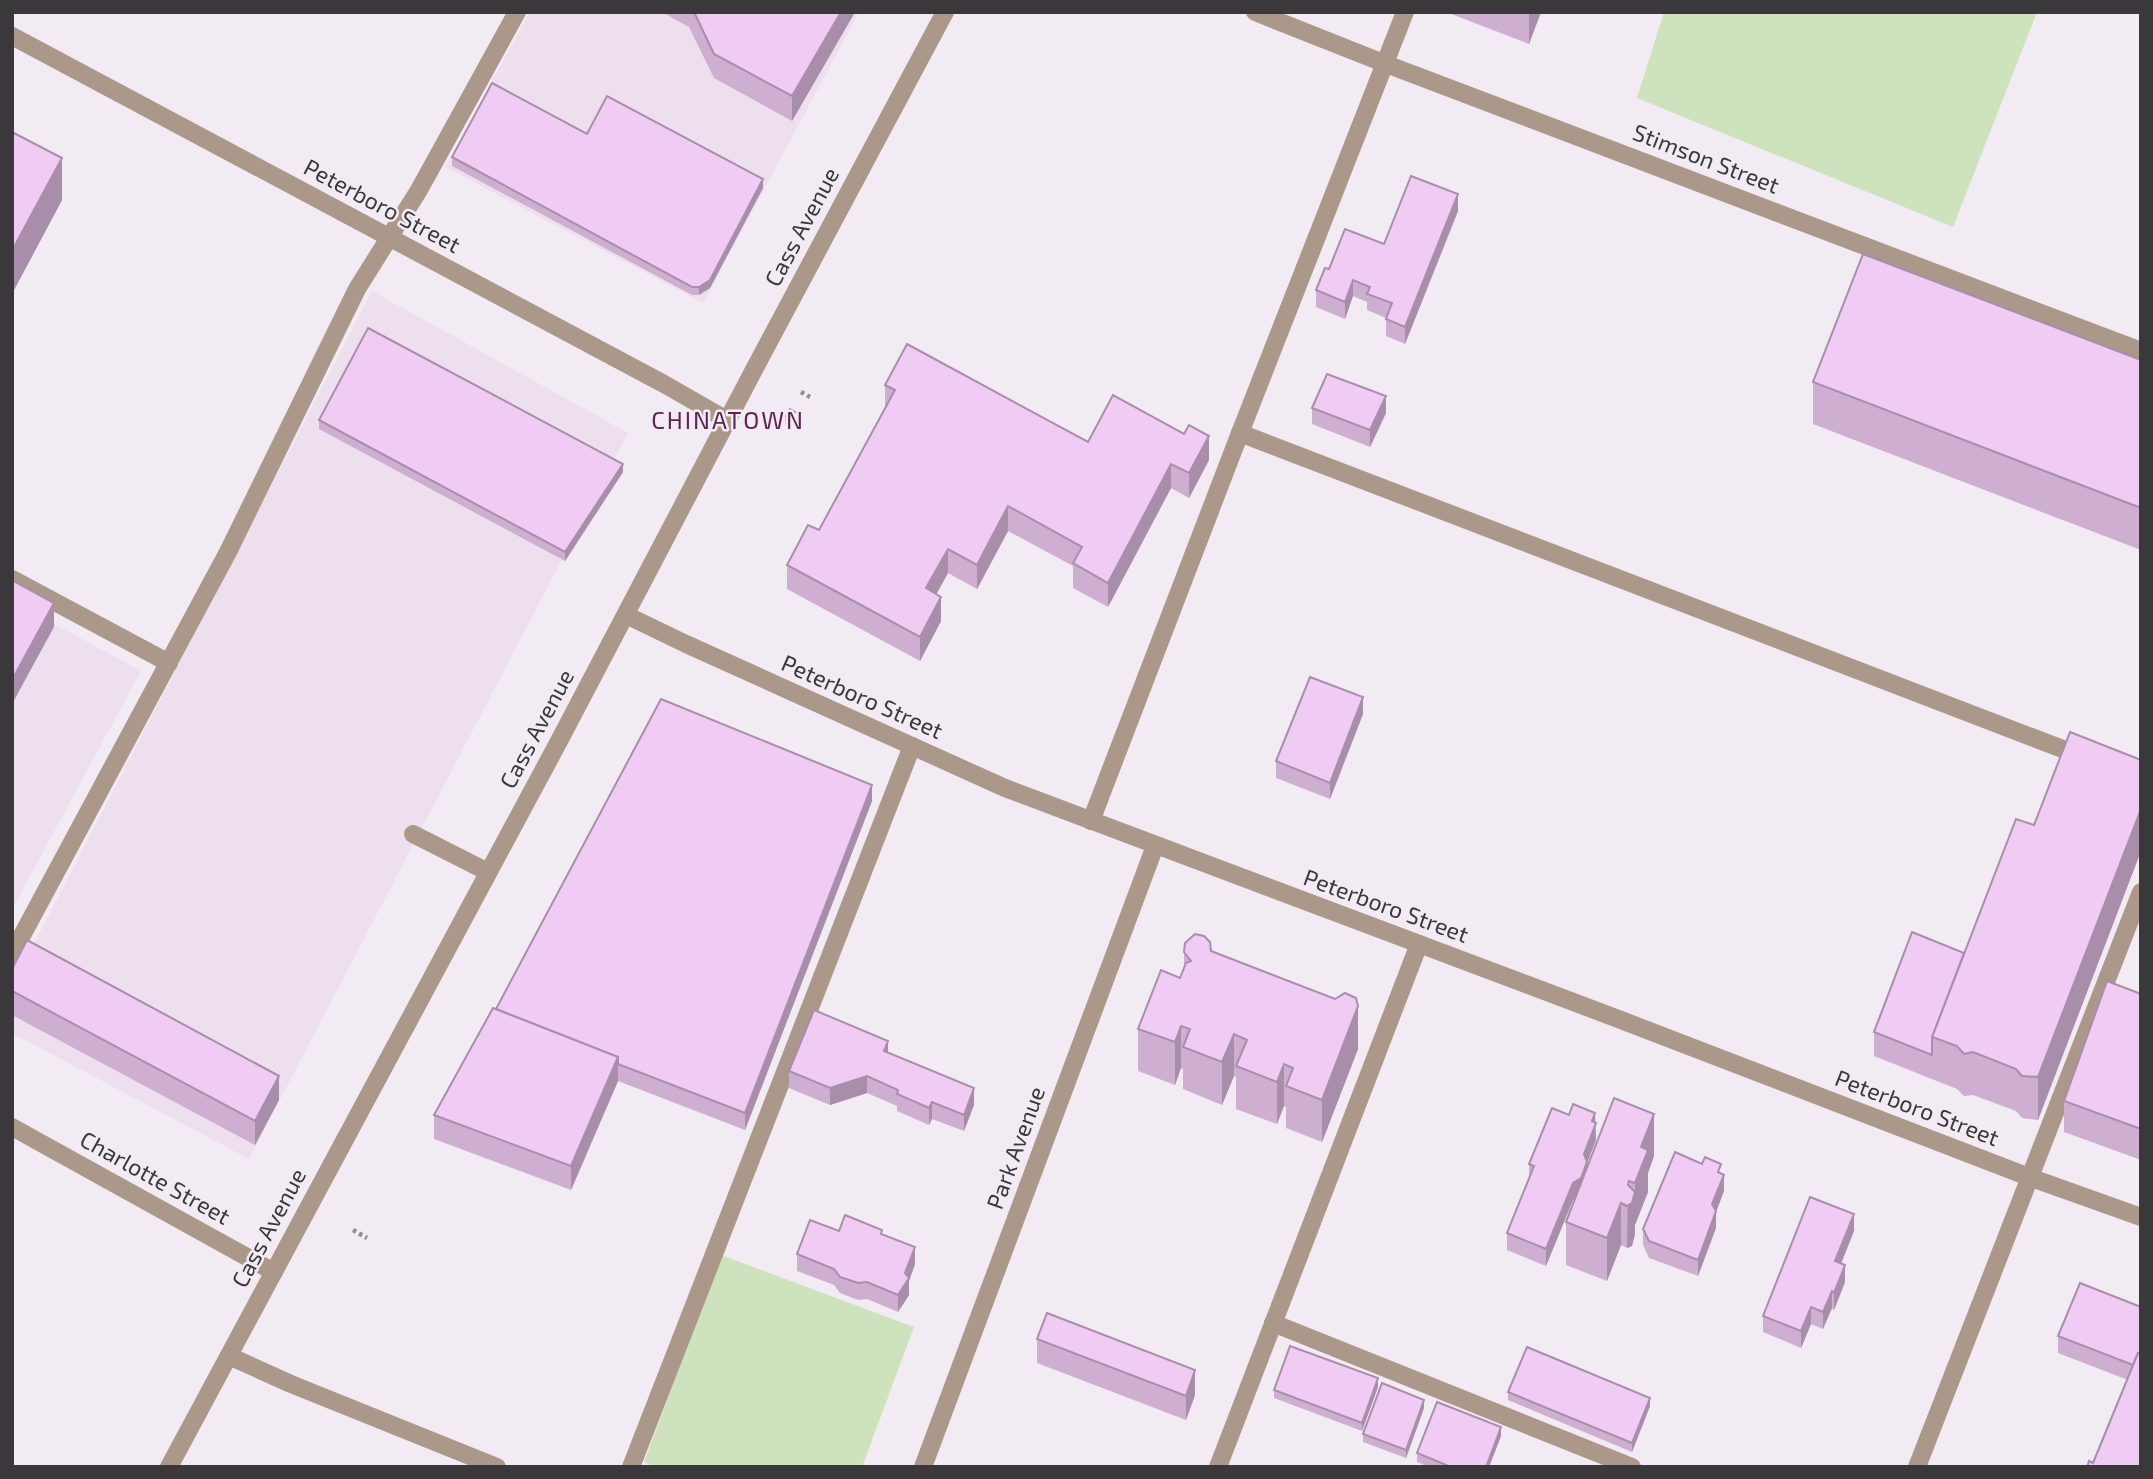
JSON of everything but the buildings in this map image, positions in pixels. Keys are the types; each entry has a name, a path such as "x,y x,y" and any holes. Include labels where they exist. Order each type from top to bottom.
{"street":[{"path":"12,954 228,552 357,289 419,190 516,12"},
{"name":"Cass Avenue","path":"169,1467 946,12"},
{"name":"Stimson Street","path":"1255,12 1924,276 2141,351"},
{"path":"1091,821 1405,12"},
{"name":"Peterboro Street","path":"12,36 727,420"},
{"path":"1240,433 2102,764"},
{"path":"12,579 169,663"},
{"name":"Peterboro Street","path":"626,615 1005,788 2029,1177 2141,1217"},
{"path":"631,1467 912,746"},
{"path":"413,834 488,873"},
{"name":"Park Avenue","path":"923,1467 1155,846"},
{"path":"1917,1467 2141,892"},
{"path":"1218,1467 1419,944"},
{"name":"Charlotte Street","path":"12,1127 274,1272"},
{"path":"1273,1323 1632,1467"},
{"path":"229,1356 291,1384 497,1467"}],"path":[{"path":"801,391 810,397"},
{"path":"354,1230 367,1238"}],"shaded area":[{"path":"530,12 859,12 703,303 445,167"},
{"path":"372,291 628,433 249,1159 12,1033 12,986"},
{"path":"12,601 141,671 12,909"}],"green space":[{"path":"1664,12 2037,12 1953,227 1637,98"},
{"path":"721,1255 914,1327 862,1467 655,1467 644,1462"}],"district":[{"name":"CHINATOWN","path":"728,421"}]}
